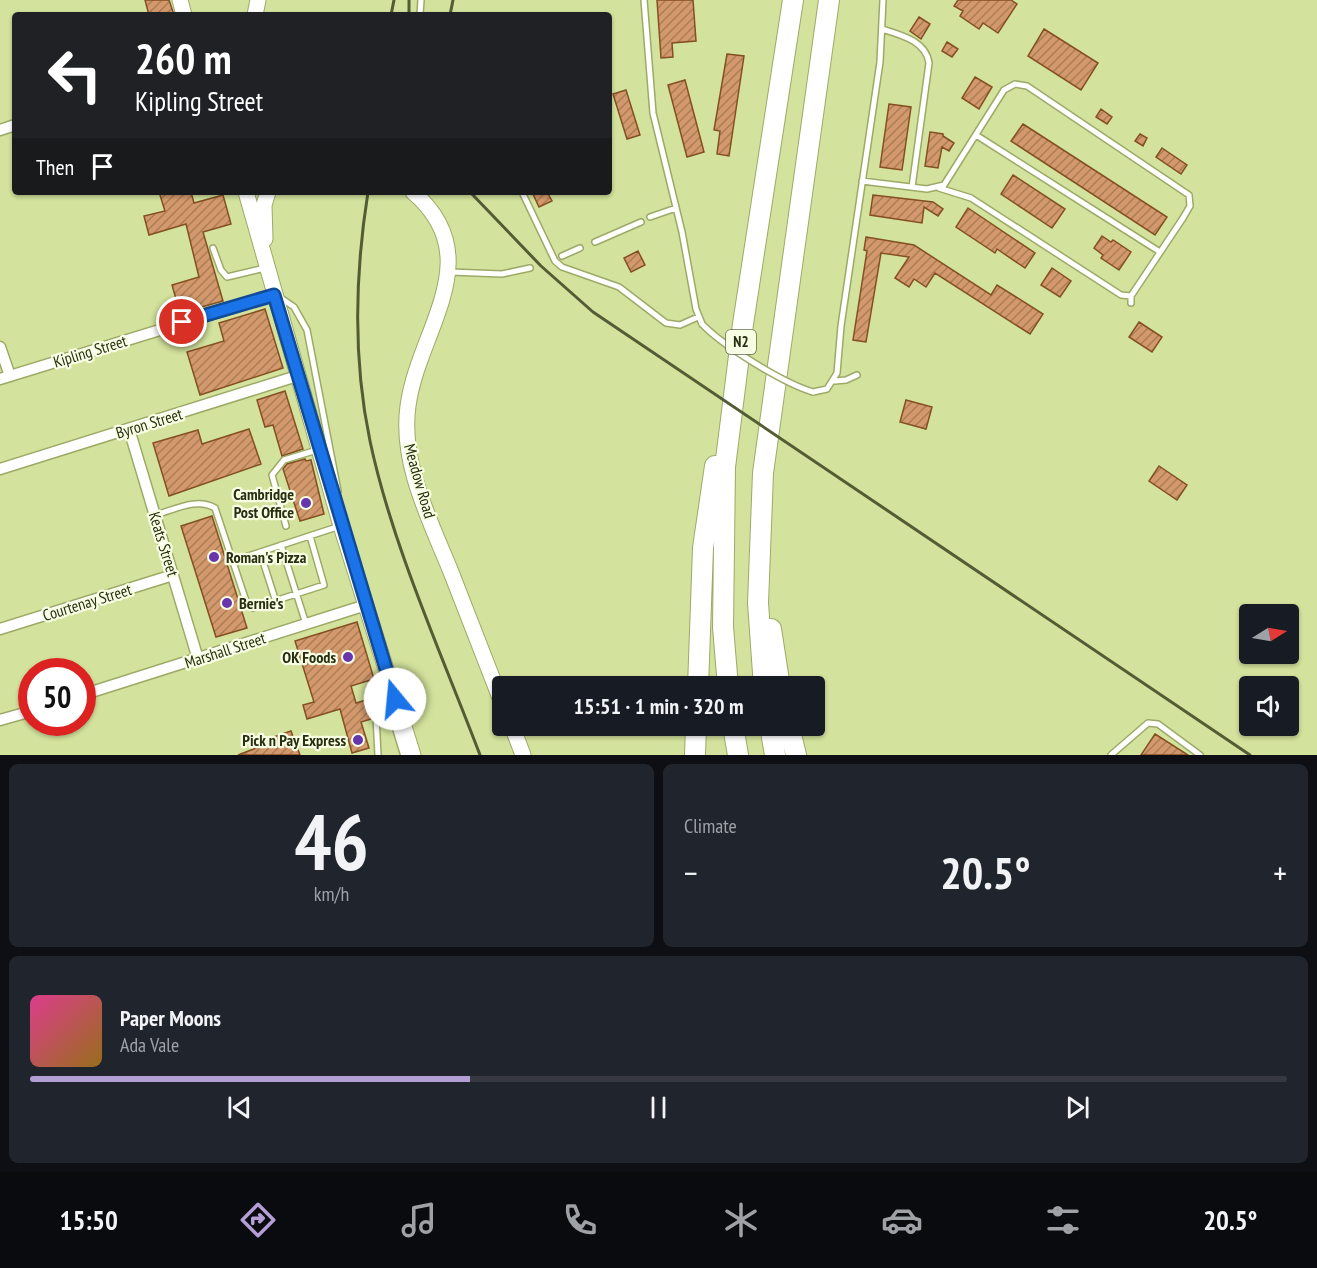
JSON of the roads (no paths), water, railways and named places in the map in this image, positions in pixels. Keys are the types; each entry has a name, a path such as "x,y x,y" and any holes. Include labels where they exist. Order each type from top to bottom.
{"highway":[{"name":"N2","path":"727,676 723,627 725,467 743,324 793,0"},
{"name":"N2","path":"763,676 758,603 763,473 829,0"},
{"path":"698,676 704,548 709,501 743,324"},
{"path":"778,676 769,611 766,551 769,470 783,339"},
{"path":"695,755 696,736"},
{"path":"735,736 738,755"},
{"path":"772,736 775,755"},
{"path":"791,736 796,755"}],"main road":[{"path":"237,195 251,240 265,264"},
{"path":"247,195 297,376 366,605 406,754"},
{"path":"257,195 259,235 265,264"},
{"path":"265,264 264,205 267,195"},
{"name":"Meadow Road","path":"416,195 430,209 442,227 447,243 450,272 414,377 408,406 410,457 427,510 492,677"},
{"path":"516,736 523,755"}],"street":[{"name":"Kipling Street","path":"0,347 5,377 274,295"},
{"name":"Byron Street","path":"0,470 297,376"},
{"name":"Keats Street","path":"129,429 198,659"},
{"name":"Courtenay Street","path":"0,629 173,575"},
{"name":"Marshall Street","path":"96,691 366,605"},
{"path":"0,720 18,715"}],"lane":[{"path":"644,0 653,113 676,208 698,317 715,336 787,382 813,392 827,389 835,381 882,29 883,0"},
{"path":"882,29 919,45 928,55 929,63 912,187"},
{"path":"939,188 948,180 1004,90 1015,84 1027,86 1189,195 1190,206 1131,296 1131,303"},
{"path":"976,135 1160,252"},
{"path":"862,181 939,188 971,198 1121,295 1131,296"},
{"path":"523,195 555,261 562,267 619,287 666,323 680,325 698,317"},
{"path":"650,217 676,208"},
{"path":"595,242 641,222"},
{"path":"213,248 221,270 227,277 265,264"},
{"path":"562,256 580,248"},
{"path":"450,272 493,274 530,268"},
{"path":"233,561 341,526 340,500 307,330 294,307 274,295"},
{"path":"835,381 846,380 857,375"},
{"path":"286,526 272,475 284,460 319,450"},
{"path":"155,515 197,503 207,503 215,508 248,606 258,608 324,585 310,536"},
{"path":"281,545 306,625"},
{"path":"260,552 276,602"},
{"path":"378,755 375,697 386,683"},
{"path":"1111,755 1131,735 1148,723 1158,724 1200,755"}],"railway":[{"path":"392,12 394,0"},
{"path":"409,0 409,12"},
{"path":"451,12 453,0"},
{"path":"368,195 358,285 358,348 364,410 370,441 379,480 404,560 480,755"},
{"path":"473,195 541,266 593,312 1250,755"}],"place":[{"name":"Cambridge Post Office","path":"306,503"},
{"name":"Roman's Pizza","path":"214,557"},
{"name":"Bernie's","path":"227,603"},
{"name":"OK Foods","path":"348,657"},
{"name":"Pick n Pay Express","path":"358,740"}]}
